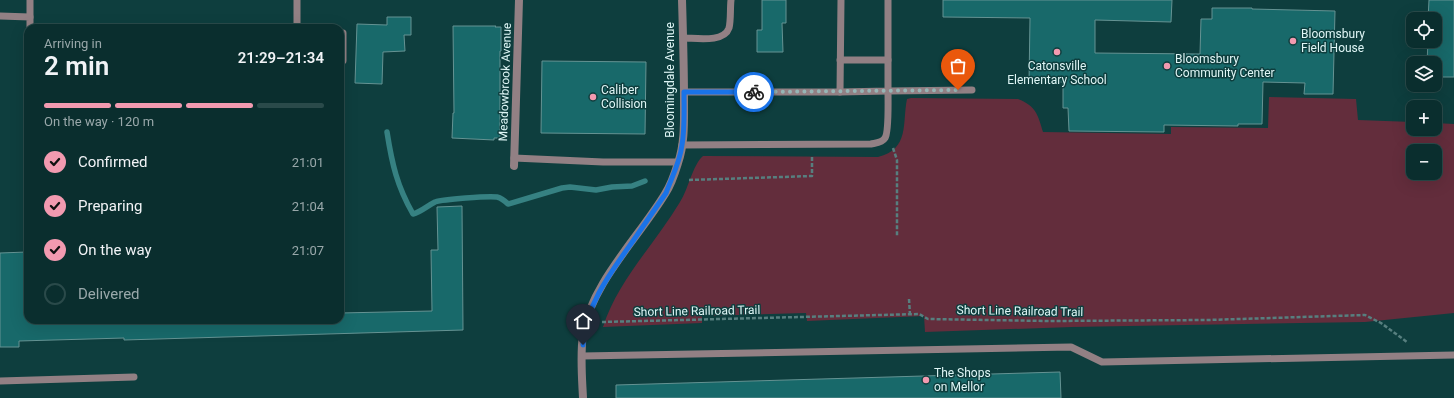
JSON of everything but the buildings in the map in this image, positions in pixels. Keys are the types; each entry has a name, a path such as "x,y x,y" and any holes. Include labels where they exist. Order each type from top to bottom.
{"street":[{"name":"Meadowbrook Avenue","path":"514,162 519,0"},
{"name":"Bloomingdale Avenue","path":"583,398 583,334 588,317 599,293 614,268 666,193 678,162 682,145 684,92 682,0"}],"lane":[{"path":"30,0 30,24"},
{"path":"297,0 297,24"},
{"path":"683,38 719,38 725,34 729,28 731,0"},
{"path":"840,92 841,0"},
{"path":"682,145 863,144 879,143 885,139 887,131 888,91 888,0"},
{"path":"0,16 30,16"},
{"path":"840,60 888,60"},
{"path":"684,92 972,90"},
{"path":"514,162 678,162"},
{"path":"582,356 1071,347 1102,362 1454,355"},
{"path":"0,381 134,377"}],"path":[{"path":"893,148 897,166 897,236"},
{"path":"689,180 812,176 812,155"},
{"path":"909,299 910,315"},
{"name":"Short Line Railroad Trail","path":"602,322 919,314 928,319 1057,321 1208,320 1365,315 1382,323 1425,356"}],"shaded area":[{"path":"1269,97 1356,99 1358,120 1406,122 1406,136 1442,136 1442,123 1454,124 1454,313 1365,322 1072,327 925,332 924,316 807,321 806,313 702,316 702,323 603,327 627,278 680,202 696,165 703,156 878,157 895,148 900,141 903,134 907,99 911,98 1018,99 1033,108 1040,121 1043,132 1171,134 1171,127 1268,128"}],"waterway":[{"path":"387,132 399,184 407,204 413,214 435,202 447,200 475,197 497,197 508,204 562,188 570,187 596,190 612,187 632,186 645,181"}],"way so far":[{"path":"754,92 958,90"}],"place":[{"name":"Bloomsbury Field House","path":"1293,41"},
{"name":"Catonsville Elementary School","path":"1057,52"},
{"name":"Bloomsbury Community Center","path":"1167,66"},
{"name":"Caliber Collision","path":"593,97"},
{"name":"The Shops on Mellor","path":"926,380"}],"route":[{"path":"583,345 583,334 588,317 599,293 614,268 666,193 678,162 682,145 684,92 754,92"}]}
